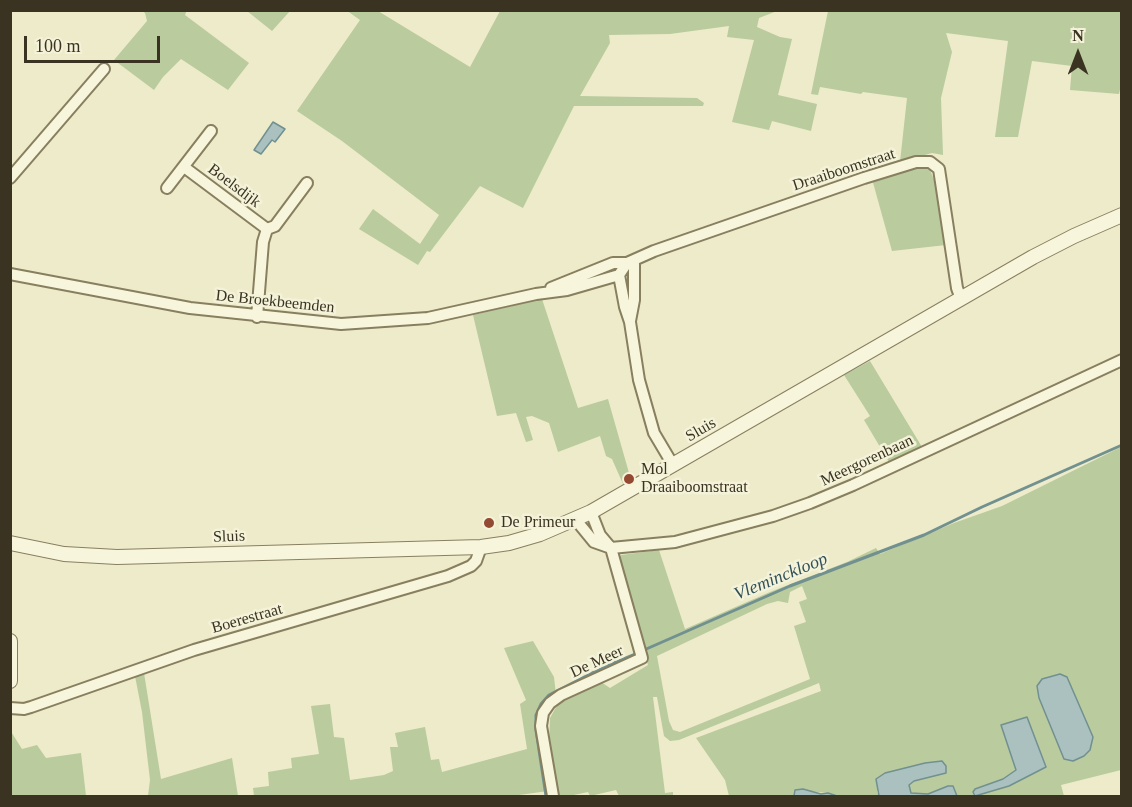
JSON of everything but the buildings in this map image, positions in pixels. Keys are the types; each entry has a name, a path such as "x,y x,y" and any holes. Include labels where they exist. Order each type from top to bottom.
{"street":[{"path":"10,178 104,69"},
{"name":"Boelsdijk","path":"167,188 210,131"},
{"name":"Draaiboomstraat","path":"631,262 654,251 864,178 916,162 930,162 939,169 957,288 961,299"},
{"name":"Boelsdijk","path":"184,166 267,229"},
{"name":"Boelsdijk","path":"267,229 275,226 307,183"},
{"name":"Sluis","path":"10,543 55,553 89,556 481,547 524,539 576,520 591,512 961,299 1074,236 1122,215"},
{"name":"Boelsdijk","path":"257,316 263,242 267,229"},
{"path":"631,262 619,275 630,322 635,364 654,432 673,465"},
{"path":"630,322 634,300 631,262"},
{"name":"De Broekbeemden","path":"536,294 614,263 631,262"},
{"name":"De Broekbeemden","path":"10,274 190,308 341,324 428,318 536,294 567,290 619,275"},
{"name":"Meergorenbaan","path":"611,548 675,542 763,519 810,503 1122,360"},
{"path":"591,512 600,535 611,548"},
{"path":"576,520 594,542 611,548"},
{"name":"Boerestraat","path":"10,708 31,707 194,650 448,576 471,566 476,561 481,547"},
{"name":"De Meer","path":"553,796 541,726 543,713 550,703 561,695 642,658 611,548"},
{"path":"10,641 10,681"}],"green space":[{"path":"187,10 185,15 249,63 228,90 181,59 154,90 114,60 147,21 142,11"},
{"path":"346,10 378,11 470,67 500,11 777,11 759,18 757,27 780,37 792,39 778,95 817,104 811,131 772,121 769,130 732,122 754,40 727,37 729,26 670,34 609,35 610,43 580,96 697,98 704,103 703,106 574,106 523,208 480,186 418,265 359,229 373,209 420,244 439,215 342,141 297,111 360,20"},
{"path":"247,11 290,11 272,31"},
{"path":"828,11 1121,11 1122,80 1119,94 1070,90 1072,66 1032,61 1018,137 995,137 1008,41 946,33 952,52 941,98 943,155 932,153 900,162 907,98 863,92 861,94 820,87 818,95 811,94"},
{"path":"921,166 930,170 935,182 946,245 892,251 872,179"},
{"path":"542,299 578,408 608,399 631,480 623,484 612,459 606,456 600,436 558,452 549,423 532,416 526,417 533,440 526,442 516,413 497,416 473,315"},
{"path":"870,361 922,447 889,462 864,420 870,416 844,375"},
{"path":"1121,447 1121,770 1061,785 1064,796 957,796 953,786 928,794 911,793 909,785 914,781 946,773 942,761 885,773 877,792 879,796 837,796 795,790 794,796 729,796 725,780 696,738 821,691 819,683 679,740 670,741 664,736 657,697 653,697 665,793 673,792 673,796 619,796 616,790 590,796 588,792 558,796 549,741 550,718 555,709 563,699 601,682 610,688 648,665 618,559 621,555 659,550 685,629 876,548 880,554 1002,506","holes":["802,586 807,599 799,602 806,622 794,626 810,679 680,732 673,730 669,721 657,656 767,604 778,601 788,603 790,592"]},
{"path":"533,641 554,677 556,695 544,710 548,791 512,796 254,796 253,788 269,786 268,772 292,768 291,758 319,754 311,706 330,704 334,737 344,738 350,780 384,775 393,771 390,747 398,747 395,733 425,727 431,760 439,759 442,772 527,749 520,704 526,700 504,648"},
{"path":"144,673 161,779 232,758 238,796 148,796 150,780 135,676"},
{"path":"10,730 22,749 37,745 46,758 81,753 86,796 11,796"}],"water":[{"path":"273,122 285,129 261,154 254,150"},
{"path":"1060,674 1067,677 1093,737 1090,750 1073,761 1064,759 1039,698 1037,686 1042,679"},
{"path":"1027,717 1046,767 1009,786 975,796 973,792 975,789 1003,779 1016,770 1001,725"},
{"path":"942,761 946,766 946,773 914,781 909,785 911,793 928,794 953,786 957,796 879,796 876,779 885,773"},
{"path":"803,789 837,796 794,796 795,790"}],"waterway":[{"name":"Vleminckloop","path":"644,650 790,586 924,535 1122,445"},
{"name":"Vleminckloop","path":"546,796 536,730 536,715 541,704 549,695 638,653"}],"place":[{"name":"Mol Draaiboomstraat","path":"629,479"},
{"name":"De Primeur","path":"489,523"}]}
